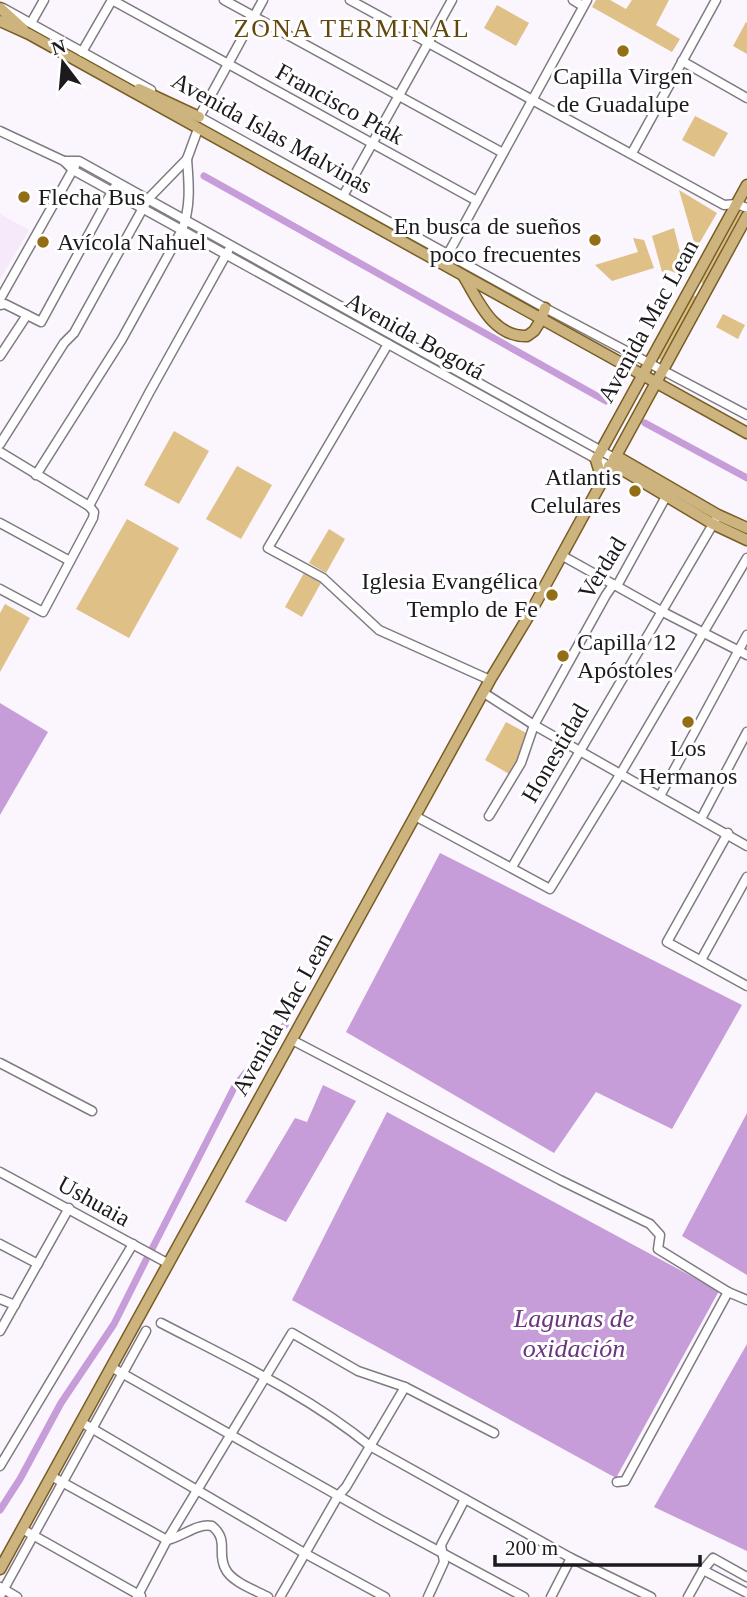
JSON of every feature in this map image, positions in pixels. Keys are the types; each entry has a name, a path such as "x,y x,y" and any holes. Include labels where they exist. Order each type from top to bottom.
{"main road":[{"name":"Avenida Islas Malvinas","path":"0,7 30,28 198,129 747,433"},
{"name":"Avenida Islas Malvinas","path":"0,22 30,28"},
{"path":"79,56 199,117"},
{"name":"Avenida Mac Lean","path":"599,455 689,291 742,206 747,185"},
{"name":"Avenida Mac Lean","path":"0,1569 747,216"},
{"path":"464,277 487,315 509,334 527,336 534,331 545,308"},
{"path":"599,455 601,480"},
{"name":"Avenida Bogotá","path":"611,462 618,457 747,540"},
{"name":"Avenida Bogotá","path":"716,519 747,528"}],"street":[{"path":"30,28 44,0"},
{"path":"79,56 112,0"},
{"name":"Francisco Ptak","path":"112,0 477,201"},
{"path":"224,0 503,153"},
{"path":"199,117 263,0"},
{"path":"350,0 724,205 742,206"},
{"path":"343,196 452,0"},
{"path":"448,254 585,3 573,0"},
{"path":"632,153 716,0"},
{"path":"682,61 747,98"},
{"name":"Avenida Islas Malvinas","path":"199,117 545,308 747,415"},
{"path":"0,444 64,343 74,332 148,199 187,159 198,129"},
{"name":"Avenida Bogotá","path":"0,131 64,162 73,170 466,388 599,455"},
{"path":"36,475 122,339 182,230 190,193 187,159"},
{"path":"64,162 79,161"},
{"path":"0,299 79,161"},
{"name":"Avenida Bogotá","path":"79,161 471,379 611,462"},
{"path":"0,305 5,304 41,322 117,182"},
{"path":"1,592 43,612 93,518 92,509 149,393 232,246"},
{"path":"689,291 706,290"},
{"path":"315,305 321,295"},
{"path":"334,315 339,305"},
{"path":"0,356 27,316"},
{"path":"387,344 268,548 323,578 379,630 491,680"},
{"path":"466,388 471,379"},
{"path":"0,452 92,509"},
{"name":"Verdad","path":"489,817 521,763 534,725 669,492"},
{"name":"Honestidad","path":"512,867 716,519"},
{"path":"0,523 70,561"},
{"path":"561,555 743,653"},
{"path":"415,816 550,889 747,558"},
{"path":"660,796 743,653 747,635"},
{"path":"484,693 534,725 747,846"},
{"path":"701,819 747,732"},
{"path":"728,833 667,942 747,986"},
{"path":"701,960 747,877"},
{"path":"292,1040 650,1224 660,1235 658,1249 728,1292 747,1300"},
{"path":"0,1063 92,1111"},
{"name":"Ushuaia","path":"0,1172 169,1264"},
{"path":"0,1331 69,1208"},
{"path":"0,1244 38,1264"},
{"path":"0,1466 133,1244"},
{"path":"617,1482 625,1481 728,1292"},
{"path":"0,1299 15,1305"},
{"path":"161,1323 265,1377 346,1427 370,1446 571,1558 651,1597"},
{"path":"18,1597 1,1591 146,1331"},
{"path":"22,1529 139,1596 167,1540 292,1334 358,1371 405,1387 494,1433"},
{"path":"111,1367 338,1496 524,1597"},
{"path":"280,1597 405,1387"},
{"path":"81,1422 306,1554 385,1597"},
{"path":"51,1476 167,1540 200,1527 212,1526 219,1532 223,1545 222,1562 229,1575 268,1597"},
{"path":"428,1597 444,1562 441,1545 465,1499"},
{"path":"551,1597 571,1558"},
{"path":"688,1597 713,1558 747,1577"},
{"path":"703,1570 747,1593"}],"shaded area":[{"path":"596,0 610,0 626,9 632,0 669,0 656,25 680,39 672,52 592,7"},
{"path":"497,5 529,23 516,46 484,28"},
{"path":"747,23 747,54 733,46"},
{"path":"695,116 728,133 714,157 682,140"},
{"path":"679,190 717,213 696,249"},
{"path":"740,211 744,213 705,285 701,282"},
{"path":"0,214 29,230 0,279"},
{"path":"674,228 682,260 676,273 668,270 662,272 652,236"},
{"path":"633,238 644,240 654,268 612,281 595,265 638,252"},
{"path":"235,250 317,295 314,300 232,254"},
{"path":"691,294 697,297 661,360 656,357"},
{"path":"723,314 745,325 738,339 716,327"},
{"path":"362,322 461,376 459,380 360,327"},
{"path":"479,385 589,447 587,451 477,389"},
{"path":"174,431 209,451 179,504 144,485"},
{"path":"237,466 272,485 241,539 206,519"},
{"path":"127,519 179,548 129,638 76,609"},
{"path":"329,529 345,539 326,573 309,563"},
{"path":"304,573 321,583 302,617 285,607"},
{"path":"5,604 30,618 0,672 0,613"},
{"path":"506,722 528,734 511,775 485,760"}],"water":[{"path":"0,703 48,732 0,815"},
{"path":"440,853 742,1005 672,1129 596,1092 554,1153 346,1032"},
{"path":"323,1085 356,1101 286,1222 245,1202 295,1118 307,1122"},
{"name":"Lagunas de oxidación","path":"387,1112 719,1291 616,1478 292,1300"},
{"path":"747,1113 747,1275 682,1236"},
{"path":"747,1344 747,1551 654,1507"}],"waterway":[{"path":"204,176 606,401"},
{"path":"645,423 747,478"},
{"path":"151,1251 235,1086 285,1025"},
{"path":"0,1510 61,1403 114,1324 146,1260"}],"place":[{"name":"Capilla Virgen de Guadalupe","path":"623,51"},
{"name":"Flecha Bus","path":"24,197"},
{"name":"En busca de sueños poco frecuentes","path":"595,240"},
{"name":"Avícola Nahuel","path":"43,242"},
{"name":"Atlantis Celulares","path":"635,491"},
{"name":"Iglesia Evangélica Templo de Fe","path":"552,595"},
{"name":"Capilla 12 Apóstoles","path":"563,656"},
{"name":"Los Hermanos","path":"688,722"}],"district":[{"name":"ZONA TERMINAL","path":"352,28"}]}
